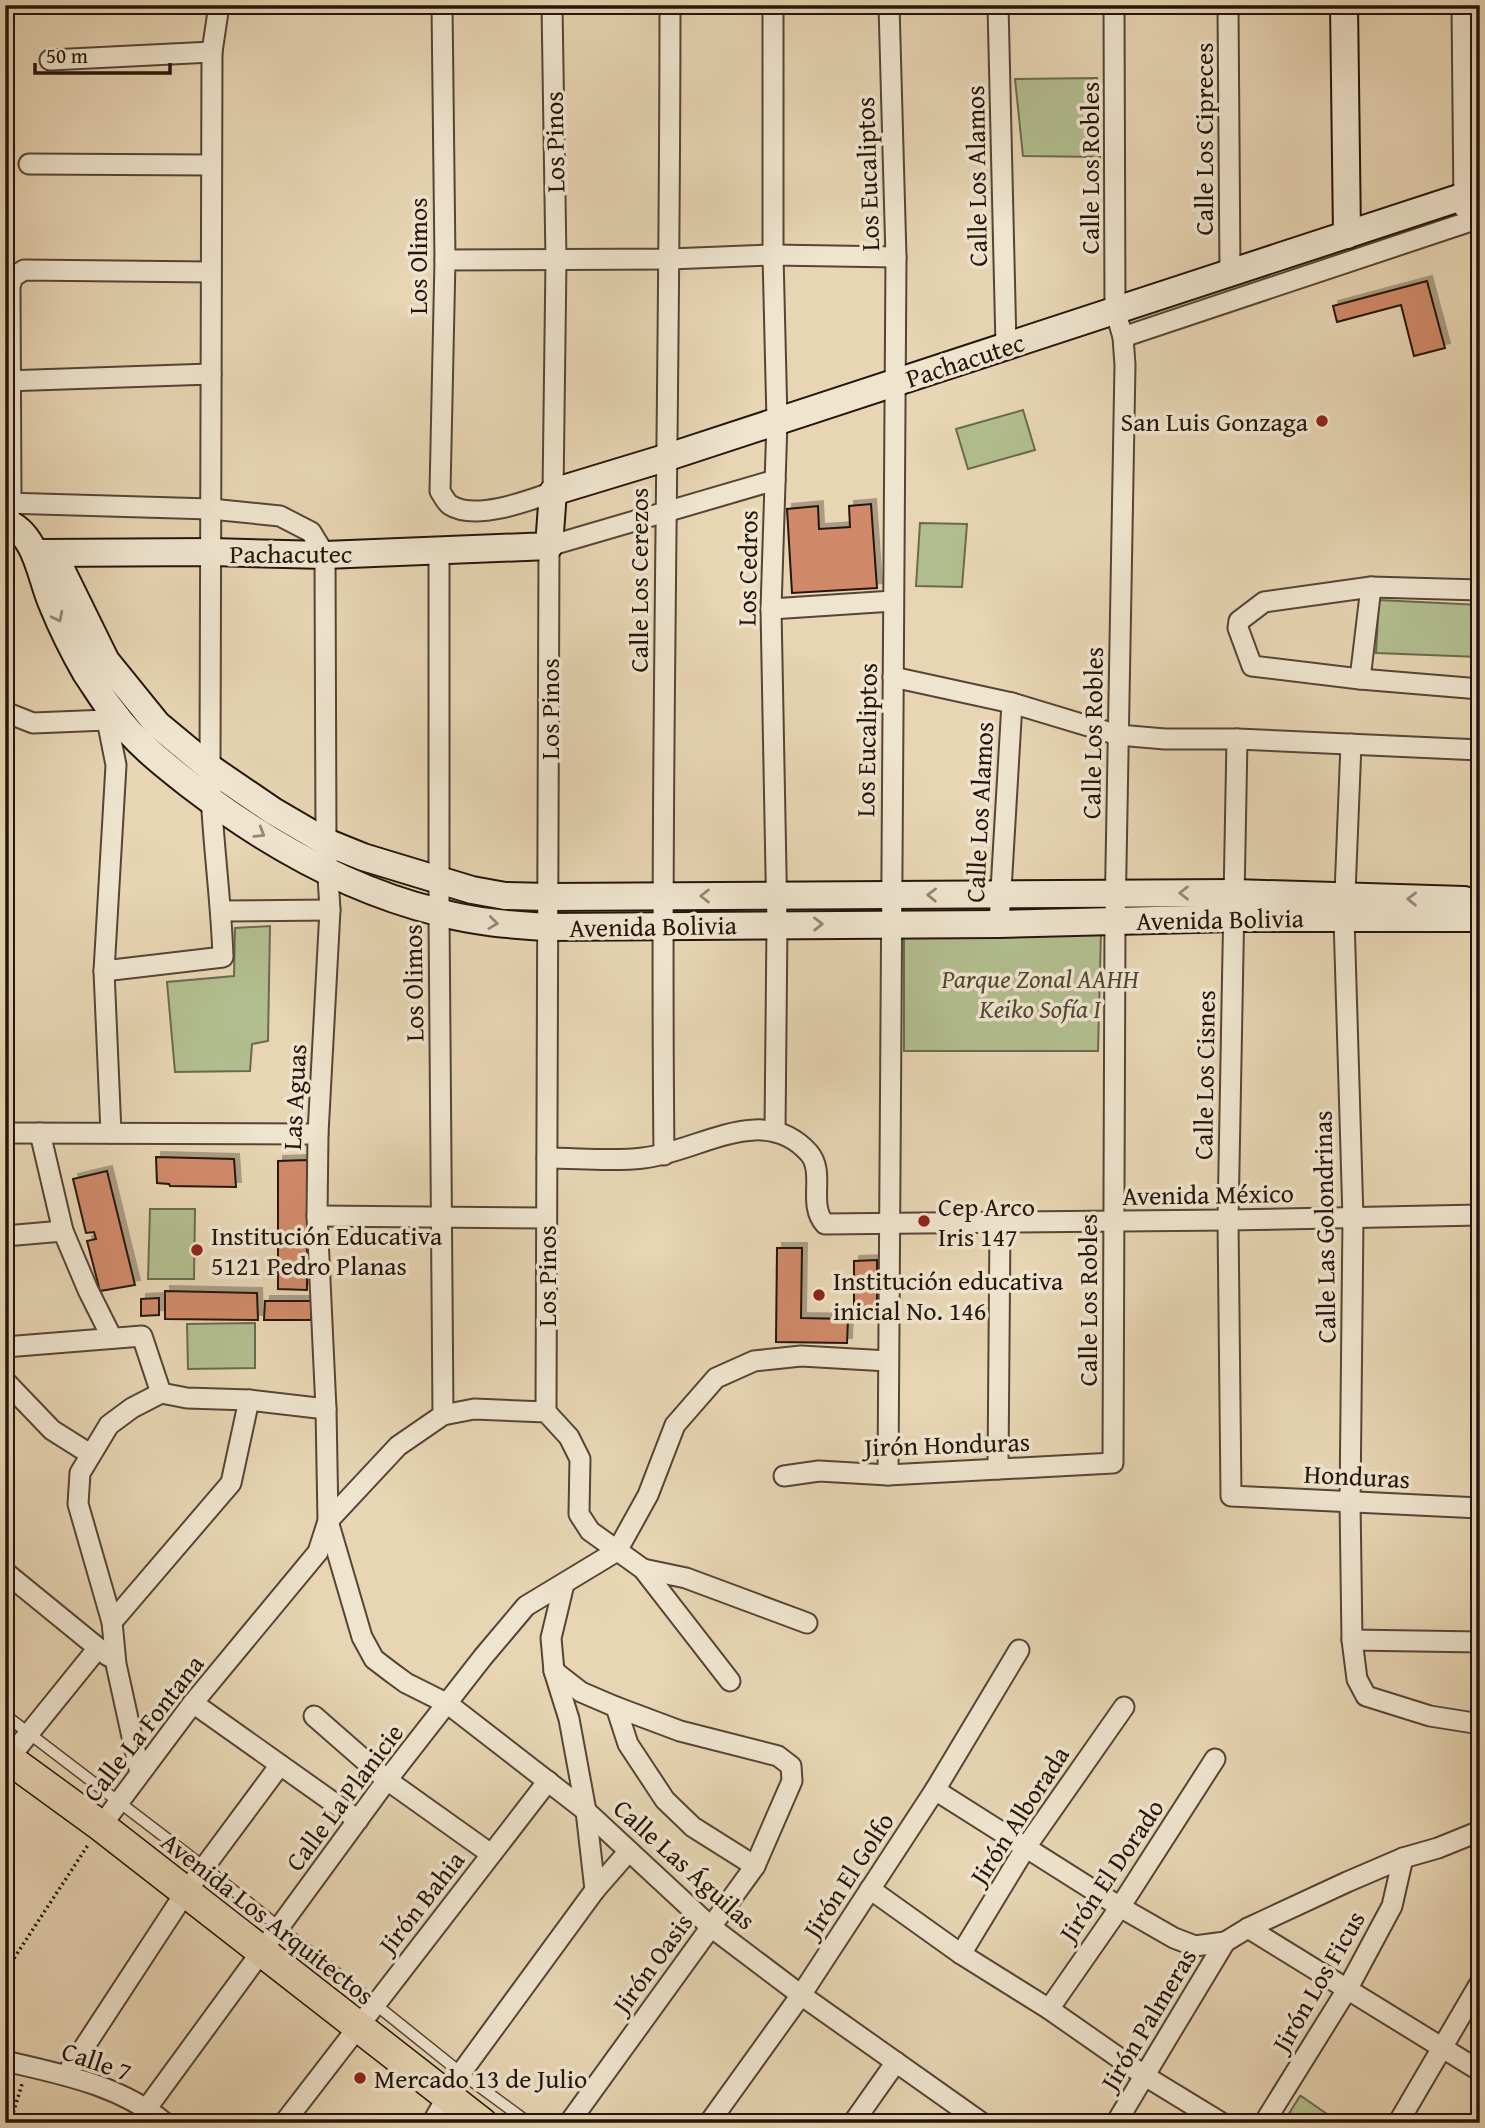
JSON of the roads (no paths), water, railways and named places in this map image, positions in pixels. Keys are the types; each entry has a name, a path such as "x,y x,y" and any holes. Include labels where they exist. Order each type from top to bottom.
{"main road":[{"path":"1344,5 1347,235"},
{"name":"Pachacutec","path":"553,492 665,458 1472,194"},
{"name":"Los Pinos","path":"549,546 553,492"},
{"name":"Avenida Bolivia","path":"7,512 17,527 44,553 106,661 157,724 210,768 273,811 326,842 439,882 505,896 1115,894 1234,906 1344,908 1480,918"},
{"name":"Pachacutec","path":"44,553 211,552 325,555 549,546"},
{"name":"Avenida Bolivia","path":"44,553 52,605 110,717 158,760 211,801 269,839 327,871 395,900 439,913 491,923 548,927 1115,921 1234,906"},
{"name":"Avenida Bolivia","path":"1344,908 1480,901"},
{"name":"Avenida Los Arquitectos","path":"7,1759 101,1826 357,2027 454,2085 482,2123"}],"street":[{"path":"104,971 223,957 222,911 210,768 212,52 219,5"},
{"name":"Los Olimos","path":"442,5 444,260 440,491 449,504"},
{"name":"Los Pinos","path":"552,5 556,260 553,492"},
{"name":"Calle Los Cerezos","path":"664,1155 662,896 665,458 670,260 670,5"},
{"name":"Los Cedros","path":"773,5 773,255 777,421 771,609 777,924 775,1132"},
{"name":"Los Eucaliptos","path":"888,1475 896,257 889,5"},
{"name":"Calle Los Alamos","path":"998,5 1006,346"},
{"name":"Calle Los Robles","path":"1113,1463 1115,894 1125,365 1123,337 1115,310 1114,5"},
{"name":"Calle Los Cipreces","path":"1228,5 1230,273"},
{"path":"1123,337 1472,221 1471,66 1462,5"},
{"path":"50,60 212,52"},
{"path":"29,164 211,165"},
{"path":"444,260 670,260 773,255 896,257"},
{"path":"211,272 24,271 13,277 9,286 7,512 211,509 280,516 311,533 325,555"},
{"path":"8,381 211,374"},
{"path":"549,546 775,480"},
{"name":"Pachacutec","path":"449,504 465,510 508,508 553,492"},
{"name":"Los Pinos","path":"546,1412 549,546"},
{"name":"Los Olimos","path":"439,550 443,1415"},
{"name":"Las Aguas","path":"325,555 326,842 330,910 318,1134 317,1216 328,1521 362,1637"},
{"path":"1480,590 1371,587 1264,602 1239,621 1238,628 1252,666 1480,689"},
{"path":"1360,679 1371,587"},
{"path":"771,609 893,601"},
{"path":"893,677 1012,703 1118,735 1480,750"},
{"name":"Calle Los Alamos","path":"999,924 1012,703"},
{"path":"5,712 33,723 110,717 116,765 104,971 111,1133"},
{"name":"Calle Los Cisnes","path":"1231,1496 1228,1220 1237,739"},
{"name":"Calle Las Golondrinas","path":"1351,744 1344,908 1353,1218 1350,1502 1352,1640 1360,1688 1366,1696 1430,1716 1480,1724"},
{"path":"222,911 330,910"},
{"name":"Avenida México","path":"547,1158 640,1159 664,1155 747,1129 775,1132 788,1136 812,1157 816,1170 816,1205 819,1217 825,1224 1480,1215"},
{"path":"5,1133 318,1134"},
{"path":"40,1133 63,1231 112,1338"},
{"path":"317,1216 546,1218"},
{"path":"998,1469 1000,1223"},
{"path":"5,1236 63,1231"},
{"path":"5,1347 142,1336 161,1393"},
{"path":"617,1551 648,1495 675,1425 716,1378 754,1361 802,1356 888,1361"},
{"path":"5,1381 52,1430 90,1454"},
{"path":"139,1773 116,1664 112,1622 78,1504 80,1473 109,1425 132,1408 161,1393 187,1398 249,1400 326,1409"},
{"path":"112,1622 232,1483 249,1400"},
{"path":"328,1521 398,1446 443,1415 474,1409 546,1412 569,1437 580,1459 579,1514 590,1531 643,1569 730,1681"},
{"name":"Jirón Honduras","path":"784,1476 819,1471 888,1475 1113,1463"},
{"name":"Honduras","path":"1231,1496 1480,1508"},
{"name":"Calle La Fontana","path":"101,1826 193,1703 318,1552 328,1521"},
{"name":"Calle La Planicie","path":"148,2108 387,1780 483,1657 526,1606 617,1551"},
{"path":"643,1569 686,1578 807,1623"},
{"path":"5,1572 116,1664"},
{"path":"564,1584 551,1638 554,1671 569,1719 586,1811 594,1890"},
{"name":"Calle Las Águilas","path":"362,1637 374,1659 407,1683 448,1704 586,1811 711,1927 801,1995 982,2123"},
{"path":"1352,1640 1480,1642"},
{"path":"7,1759 98,1648"},
{"name":"Jirón El Golfo","path":"709,2123 801,1995 936,1790 1019,1650"},
{"path":"554,1671 581,1692 616,1707 628,1744 665,1800 693,1827 755,1866"},
{"path":"193,1703 358,1820"},
{"name":"Jirón Oasis","path":"569,2123 755,1866 792,1781 791,1766 778,1756 680,1731 616,1707"},
{"name":"Jirón Alborada","path":"961,1954 1026,1847 1124,1707"},
{"path":"314,1716 387,1780 491,1854"},
{"name":"Jirón El Dorado","path":"1049,2009 1121,1907 1215,1759"},
{"path":"66,2075 185,1893 280,1765"},
{"name":"Jirón Bahia","path":"284,2123 548,1781"},
{"path":"936,1790 1121,1907 1174,1938 1195,1946 1225,1942 1248,1928 1403,1858 1438,1849 1480,1831"},
{"path":"432,2123 454,2085 594,1890 629,1851"},
{"name":"Jirón Los Ficus","path":"1264,2123 1348,1988 1392,1906 1403,1858"},
{"path":"870,1889 961,1954 1049,2009 1145,2076 1222,2123"},
{"path":"1248,1928 1480,2071"},
{"name":"Jirón Palmeras","path":"1116,2123 1225,1942"},
{"path":"1398,2123 1480,1983"},
{"name":"Calle 7","path":"5,2061 66,2075 116,2093 148,2108 165,2123"},
{"path":"853,2123 896,2062"}],"lane":[{"name":"Avenida Los Arquitectos","path":"5,1715 204,1867 376,2004 454,2085 528,2123"}],"place":[{"name":"San Luis Gonzaga","path":"1322,421"},
{"name":"Cep Arco Iris 147","path":"924,1221"},
{"name":"Institución Educativa 5121 Pedro Planas","path":"197,1250"},
{"name":"Institución educativa inicial No. 146","path":"819,1295"},
{"name":"Mercado 13 de Julio","path":"360,2078"}],"park label":[{"name":"Parque Zonal AAHH Keiko Sofía I","path":"1040,993"}]}
